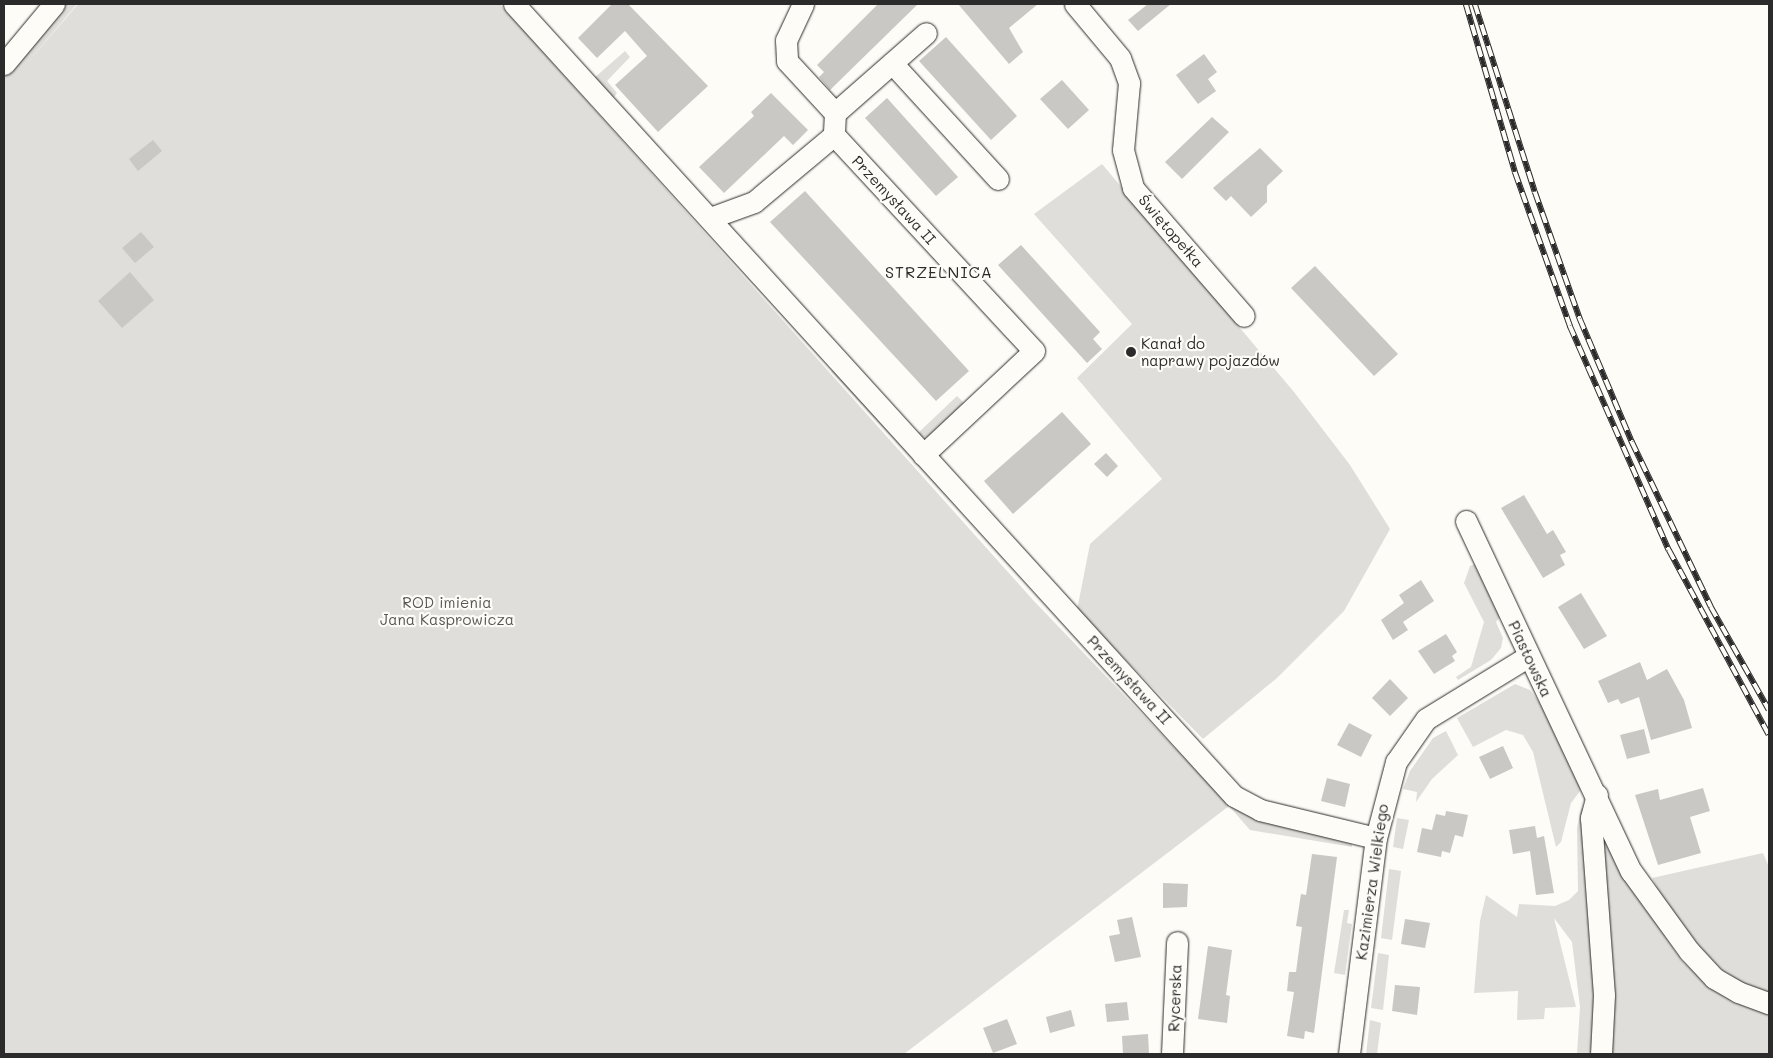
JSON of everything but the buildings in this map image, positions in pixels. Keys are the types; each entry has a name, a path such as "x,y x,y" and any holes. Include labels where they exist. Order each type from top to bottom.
{"street":[{"path":"4,64 54,4"},
{"name":"Przemysława II","path":"514,4 923,455 1242,802 1376,838"},
{"path":"710,218 754,202 834,135 835,113 787,61 786,40 803,4"},
{"name":"Świętopełka","path":"1075,4 1120,58 1129,83 1129,115 1123,150 1133,188 1244,316"},
{"path":"835,113 926,33"},
{"path":"892,63 998,179"},
{"name":"Przemysława II","path":"834,135 1034,351 923,455"},
{"name":"Piastowska","path":"1466,521 1527,656 1597,795 1631,872 1689,951 1714,978 1738,992 1769,1003"},
{"name":"Kazimierza Wielkiego","path":"1349,1054 1376,838 1388,781 1415,733 1443,706 1527,656"},
{"path":"1597,795 1591,818 1604,995 1601,1054"},
{"name":"Rycerska","path":"1172,1054 1177,942"}],"green space":[{"name":"ROD imienia Jana Kasprowicza","path":"65,4 77,4 24,67 78,4 500,4 1033,600 1189,763 1175,747 1178,743 1231,801 1352,841 1352,847 1250,830 1229,806 904,1054 4,1054 4,76"},
{"path":"625,51 630,57 607,81 617,93 612,100 593,79"},
{"path":"1102,164 1294,392 1350,465 1390,529 1344,611 1277,678 1203,739 1077,610 1090,544 1162,479 1077,378 1132,324 1034,214"},
{"path":"835,368 963,510 961,512 831,371"},
{"path":"957,396 966,405 932,438 915,436"},
{"path":"1478,563 1500,617 1496,622 1503,638 1501,648 1491,660 1458,680 1456,677 1471,667 1484,622 1464,583 1470,566"},
{"path":"1515,684 1530,690 1543,707 1581,783 1580,791 1571,803 1561,842 1556,847 1533,752 1523,735 1506,730 1473,747 1457,718"},
{"path":"1446,731 1458,755 1432,779 1416,802 1417,792 1403,789 1410,771 1433,738"},
{"path":"1587,805 1596,1054 1577,1054 1580,1007 1572,942 1554,918 1576,1007 1545,1008 1544,1019 1517,1020 1518,991 1474,993 1480,921 1486,895 1517,917 1519,904 1555,906 1569,900 1578,891 1577,828 1581,809"},
{"path":"1600,808 1651,914 1682,961 1700,977 1769,1012 1769,1054 1605,1054"},
{"path":"1397,818 1409,820 1403,849 1393,847"},
{"path":"1763,853 1769,867 1769,997 1734,982 1680,929 1652,878"},
{"path":"1389,869 1401,871 1392,940 1381,938"},
{"path":"1344,910 1349,910 1347,923 1352,924 1345,975 1334,973"},
{"path":"1378,953 1389,955 1383,1010 1371,1008"},
{"path":"1370,1020 1381,1023 1377,1054 1366,1054"}],"railway":[{"path":"1466,4 1515,172 1570,326 1669,550 1769,735"},
{"path":"1475,4 1535,192 1580,319 1632,442 1711,607 1769,710"}],"place":[{"name":"Kanał do naprawy pojazdów","path":"1131,352"}],"district":[{"name":"STRZELNICA","path":"939,272"}]}
